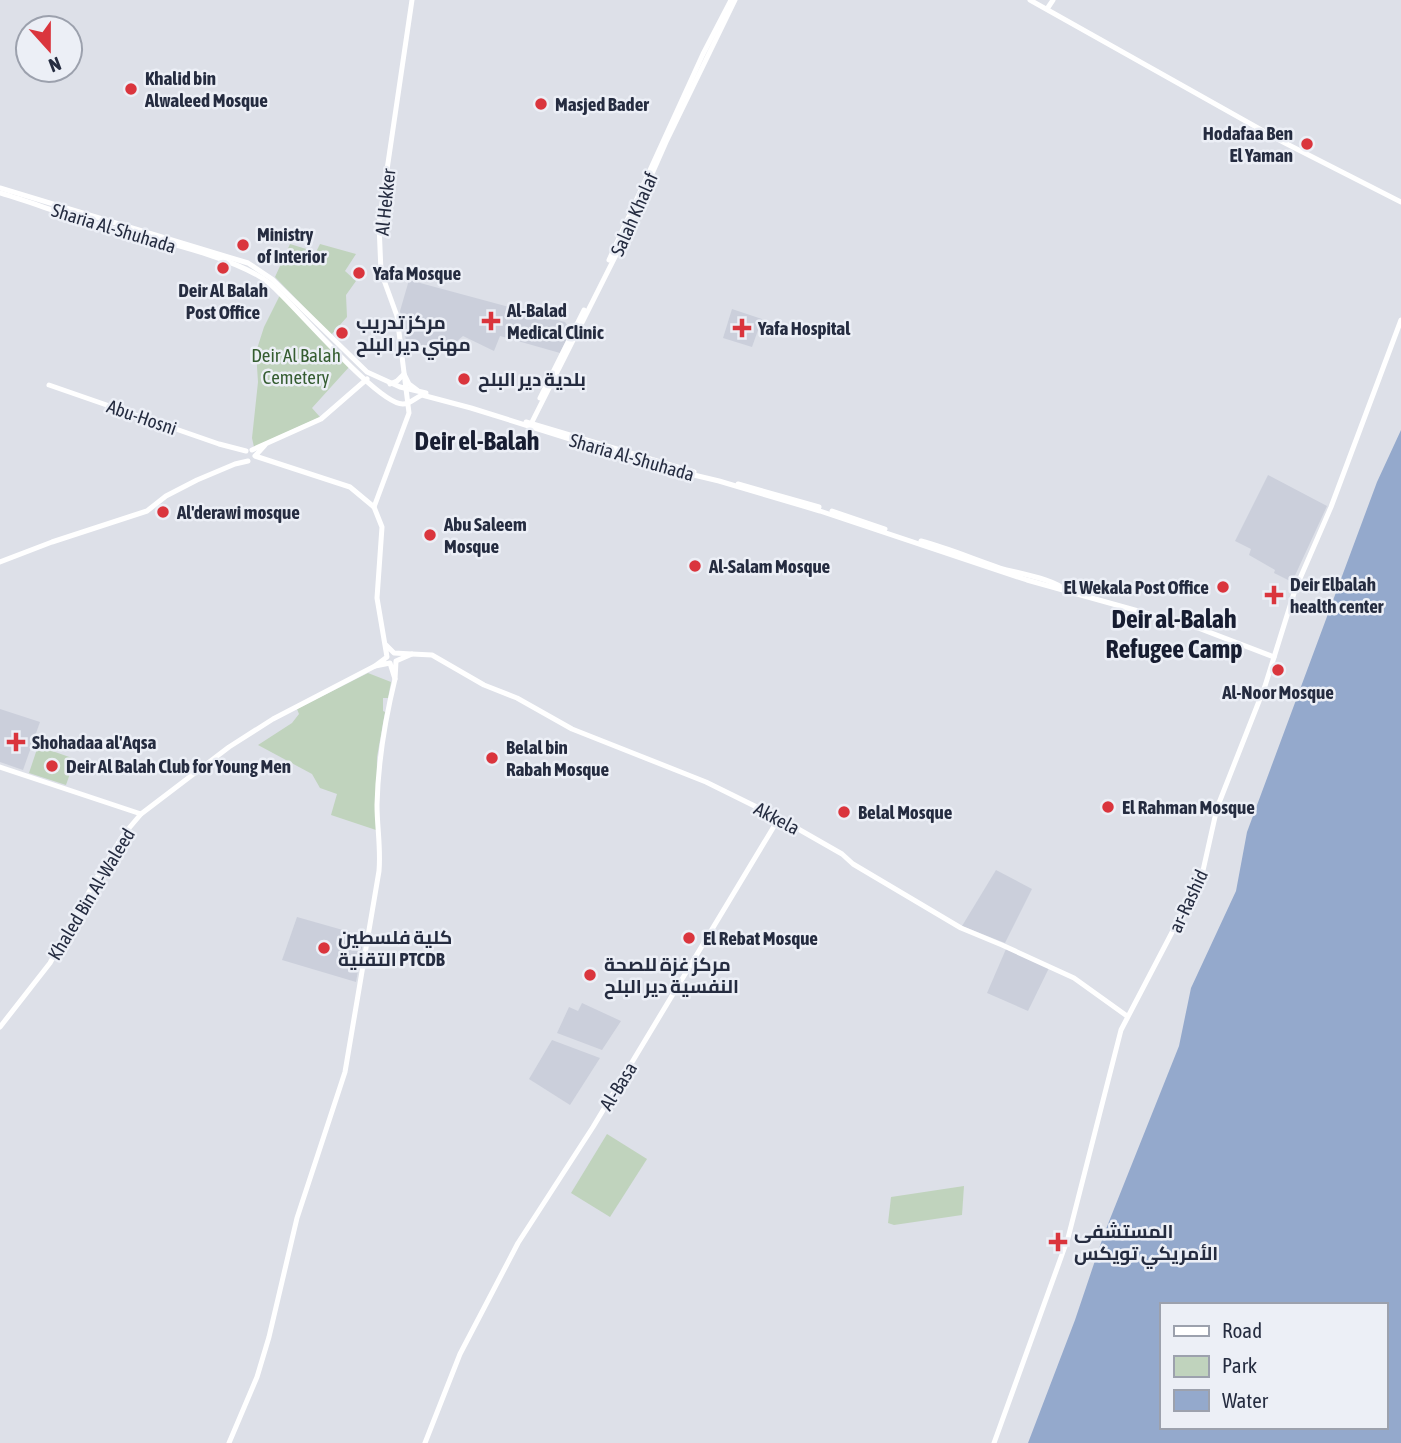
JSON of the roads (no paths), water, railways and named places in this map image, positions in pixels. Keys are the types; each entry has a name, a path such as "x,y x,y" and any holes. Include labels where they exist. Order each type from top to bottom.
{"street":[{"name":"Al Hekker","path":"374,507 408,417 397,316 382,272 379,223 412,0"},
{"name":"Salah Khalaf","path":"529,425 614,250 703,54 733,0"},
{"path":"1030,0 1301,152 1401,202"},
{"path":"1047,9 1053,0"},
{"name":"Sharia Al-Shuhada","path":"0,188 248,263 272,279 357,363 373,376 390,384 456,400 656,467 719,481 820,511 986,568 1180,621 1274,657"},
{"name":"Sharia Al-Shuhada","path":"0,193 255,273 302,315 365,381 396,403 407,403 422,395 529,425"},
{"name":"ar-Rashid","path":"994,1443 1068,1238 1121,1030 1167,946 1202,874 1217,808 1255,712 1295,590 1335,495 1401,320"},
{"path":"390,384 404,374 409,384 420,391"},
{"path":"0,562 147,511 166,496 321,419 373,376"},
{"name":"Abu-Hosni","path":"49,385 251,456 350,487 374,507"},
{"path":"229,1443 257,1377 297,1218 345,1072 379,871 377,806 380,753 395,679 385,644 377,598 382,527 374,507"},
{"path":"385,644 397,656 391,660"},
{"name":"Akkela","path":"394,653 432,655 484,685 517,698 572,729 706,782 779,818 961,928 1074,978 1127,1016"},
{"name":"Khaled Bin Al-Waleed","path":"0,1027 50,963 100,872 124,834 141,814 229,747 273,719 375,666 412,654"},
{"path":"0,767 141,814"},
{"name":"Al-Basa","path":"425,1443 460,1354 518,1242 593,1127 779,818"}],"water":[{"path":"1401,430 1401,1443 1028,1443 1075,1320 1104,1234 1179,1046 1191,988 1236,891 1247,832 1377,482"}],"place":[{"name":"Khalid bin Alwaleed Mosque","path":"131,89"},
{"name":"Masjed Bader","path":"541,104"},
{"name":"Hodafaa Ben El Yaman","path":"1307,144"},
{"name":"Ministry of Interior","path":"243,245"},
{"name":"Deir Al Balah Post Office","path":"223,268"},
{"name":"Yafa Mosque","path":"359,273"},
{"name":"Al-Balad Medical Clinic","path":"491,321"},
{"name":"Yafa Hospital","path":"742,328"},
{"name":"مركز تدريب مهني دير البلح","path":"342,333"},
{"name":"بلدية دير البلح","path":"464,379"},
{"name":"Al'derawi mosque","path":"163,512"},
{"name":"Abu Saleem Mosque","path":"430,535"},
{"name":"Al-Salam Mosque","path":"695,566"},
{"name":"El Wekala Post Office","path":"1223,587"},
{"name":"Deir Elbalah health center","path":"1274,595"},
{"name":"Al-Noor Mosque","path":"1278,670"},
{"name":"Shohadaa al'Aqsa","path":"16,742"},
{"name":"Belal bin Rabah Mosque","path":"492,758"},
{"name":"Deir Al Balah Club for Young Men","path":"52,766"},
{"name":"El Rahman Mosque","path":"1108,807"},
{"name":"Belal Mosque","path":"844,812"},
{"name":"El Rebat Mosque","path":"689,938"},
{"name":"كلية فلسطين التقنية PTCDB","path":"324,948"},
{"name":"مركز غزة للصحة النفسية دير البلح","path":"590,975"},
{"name":"المستشفى الأمريكي تويكس","path":"1058,1242"}],"district":[{"name":"Deir el-Balah","path":"477,441"},
{"name":"Deir al-Balah Refugee Camp","path":"1174,634"}],"park label":[{"name":"Deir Al Balah Cemetery","path":"296,366"}]}
